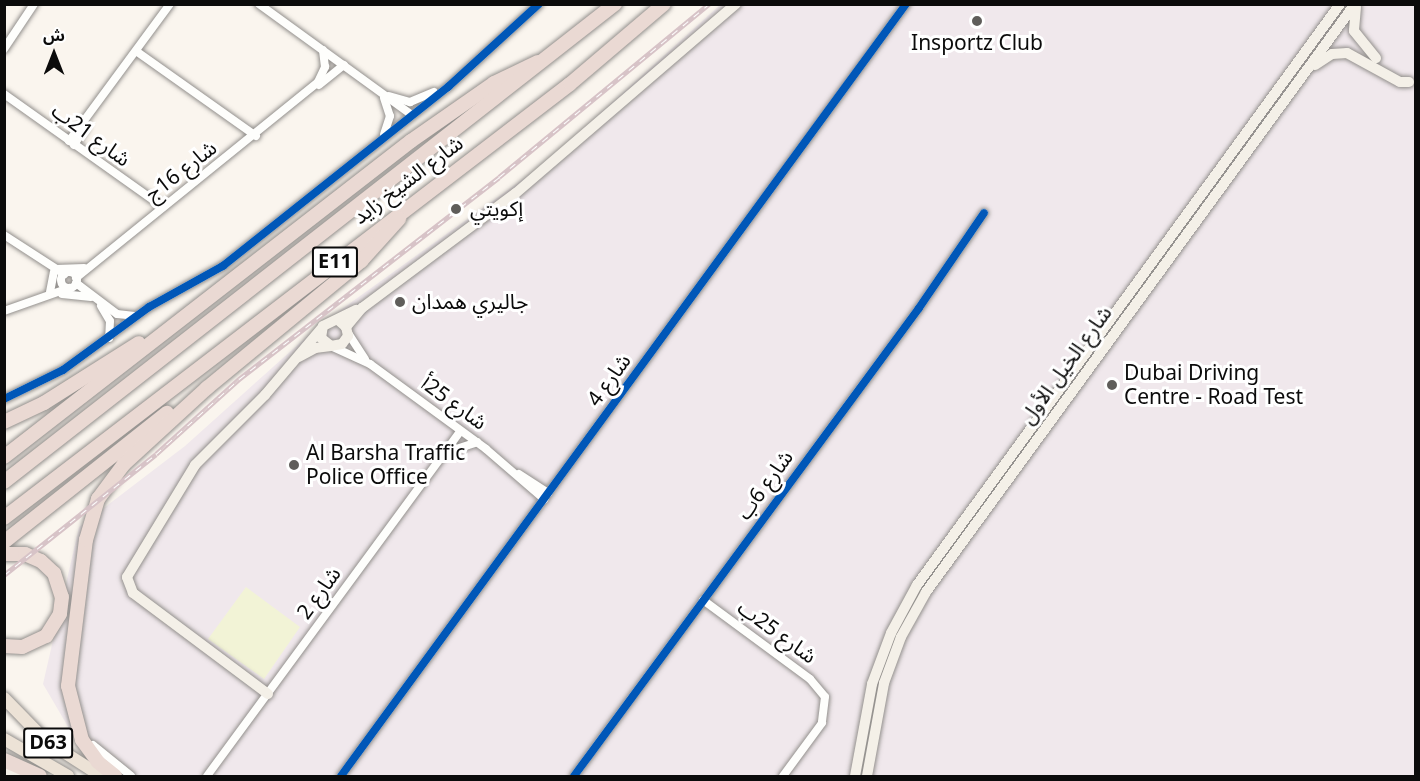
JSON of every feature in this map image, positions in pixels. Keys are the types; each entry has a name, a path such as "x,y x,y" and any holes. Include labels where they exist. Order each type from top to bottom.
{"highway":[{"name":"شارع الشيخ زايد","path":"4,482 551,57 615,4"},
{"name":"شارع الشيخ زايد","path":"4,518 406,207 570,84 664,4"},
{"path":"4,457 182,317 450,112 505,76 551,57"},
{"path":"116,777 86,748 71,709 69,658 93,512 105,486 124,464 207,388 361,261 406,207"},
{"path":"4,422 44,403 182,317"},
{"path":"4,542 186,399 207,388"},
{"path":"4,554 25,554 41,561 54,573 62,597 60,614 46,636 22,647 4,646"},
{"path":"4,760 40,777"}],"main road":[{"path":"292,362 310,349 342,344 344,326 362,308 516,193 736,4"},
{"name":"شارع الخيل الأول","path":"855,777 872,684 891,633 917,585 1340,4"},
{"path":"1356,4 1354,31 1376,58"},
{"name":"شارع الخيل الأول","path":"867,777 884,683 901,637 926,592 1356,4"},
{"path":"1304,75 1327,56 1342,53 1358,57 1402,83 1409,82"},
{"path":"268,694 133,593 127,577 195,465 328,321 344,326"},
{"path":"321,329 321,338 332,347"},
{"name":"D63","path":"4,698 45,740 101,777"},
{"name":"D63","path":"4,739 68,777"},
{"path":"4,768 24,777"}],"street":[{"path":"4,49 34,4"},
{"path":"72,143 170,4"},
{"path":"259,4 412,115"},
{"path":"4,399 63,370 137,316 223,266 455,81 539,4"},
{"name":"شارع 4","path":"341,777 906,4"},
{"path":"4,42 17,28"},
{"name":"شارع 16ج","path":"4,311 48,294 69,281 253,138 322,77 323,50"},
{"path":"135,54 253,138"},
{"name":"شارع 16ج","path":"296,101 344,65"},
{"path":"380,91 400,101 415,101 455,81"},
{"path":"380,91 390,116 380,141"},
{"name":"شارع 21ب","path":"4,94 161,209"},
{"name":"شارع 6ب","path":"574,777 919,308 984,213"},
{"path":"4,235 101,305 122,316 137,316"},
{"path":"55,270 68,265 85,268 87,294"},
{"path":"55,270 48,294 87,294"},
{"path":"101,305 109,319 109,338"},
{"path":"344,326 370,364"},
{"path":"332,347 370,364"},
{"name":"شارع 25أ","path":"370,364 477,442 546,496"},
{"name":"شارع 2","path":"207,777 460,431"},
{"path":"441,456 455,447 477,442"},
{"name":"شارع 25ب","path":"703,600 810,679 825,697 824,719 783,777"},
{"path":"71,709 98,751 131,777"}],"shaded area":[{"path":"720,5 1415,5 1415,776 97,776 43,684 79,527 185,446 321,324 544,164"}],"green space":[{"path":"246,587 300,627 264,679 208,639"}],"railway":[{"path":"4,575 156,454 239,379 499,177 709,4"}],"cycle path":[{"path":"4,399 63,370 149,307 223,266 448,87 539,4"},
{"path":"341,776 906,4"},
{"path":"574,776 919,308 984,213"}],"place":[{"name":"Insportz Club","path":"977,21"},
{"name":"إكويتي","path":"456,209"},
{"name":"جاليري همدان","path":"400,302"},
{"name":"Dubai Driving Centre - Road Test","path":"1112,385"},
{"name":"Al Barsha Traffic Police Office","path":"294,465"}]}
